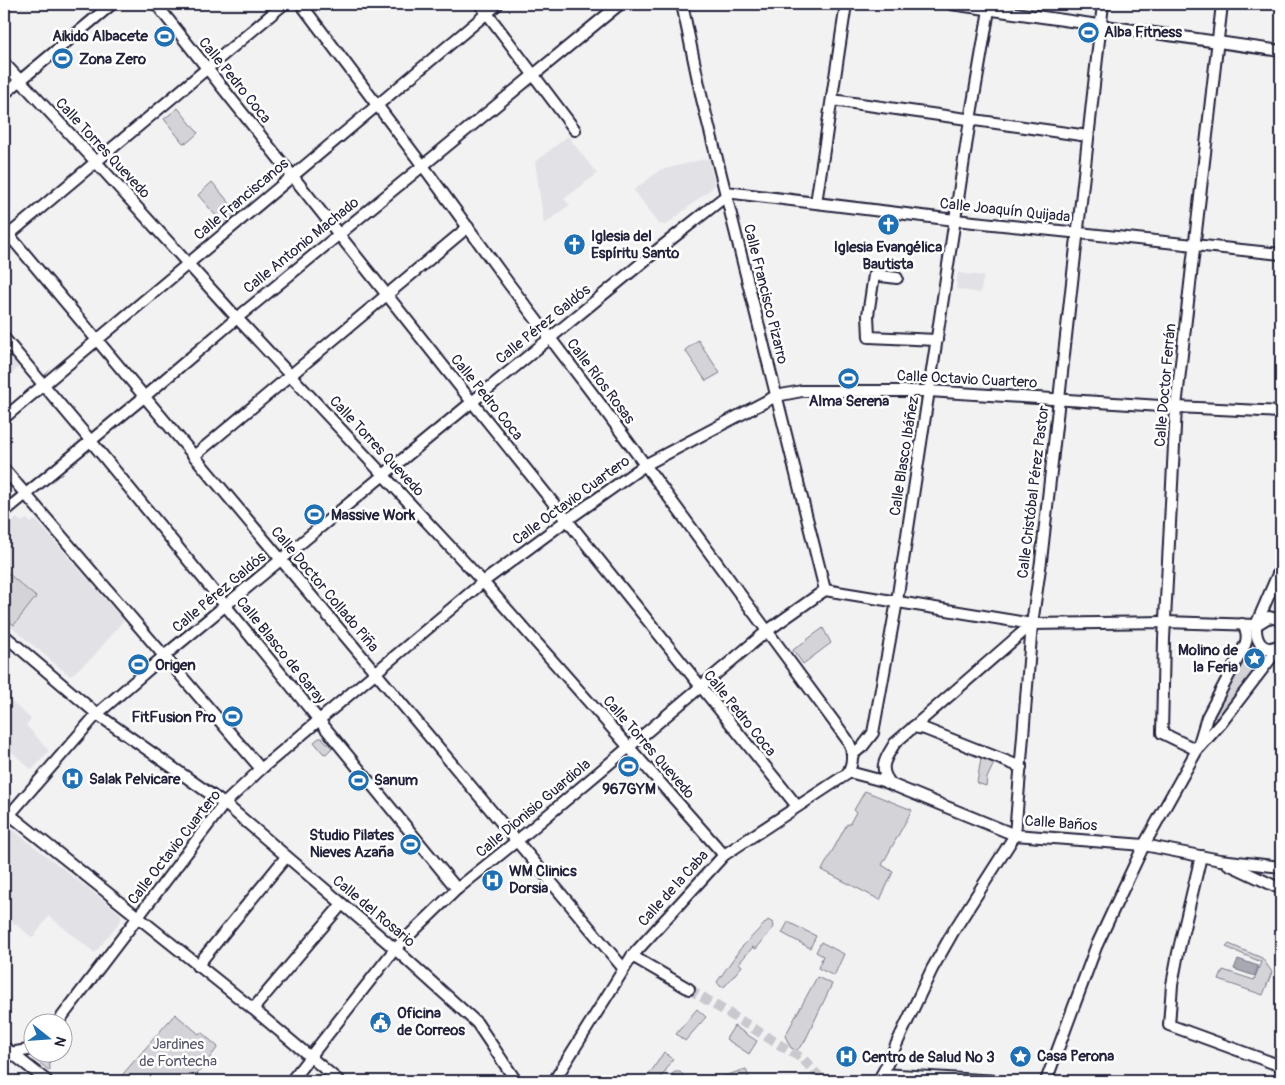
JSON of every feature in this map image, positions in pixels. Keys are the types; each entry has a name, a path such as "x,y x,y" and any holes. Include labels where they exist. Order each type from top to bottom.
{"street":[{"path":"4,94 112,4"},
{"name":"Calle Pedro Coca","path":"156,4 472,402 797,806"},
{"path":"5,235 96,162 284,4"},
{"name":"Calle Ríos Rosas","path":"301,4 423,165 850,744 852,755"},
{"path":"480,4 575,130"},
{"name":"Calle Franciscanos","path":"4,418 498,4"},
{"name":"Calle Antonio Machado","path":"4,512 620,4"},
{"name":"Calle Francisco Pizarro","path":"682,4 702,99 826,590"},
{"path":"816,203 846,4"},
{"path":"951,4 989,6 1101,25 1281,51"},
{"name":"Calle Cristóbal Pérez Pastor","path":"1015,835 1032,624 1041,561 1103,4"},
{"name":"Calle Doctor Ferrán","path":"1197,750 1162,733 1165,622 1176,407 1222,4"},
{"name":"Calle Blasco Ibáñez","path":"852,755 874,733 897,600 989,6"},
{"name":"Calle Torres Quevedo","path":"4,63 237,318 483,582 724,855"},
{"path":"832,100 1088,136"},
{"name":"Calle Joaquín Quijada","path":"726,194 1281,254"},
{"name":"Calle Pérez Galdós","path":"6,815 97,714 164,656 726,194"},
{"path":"194,456 468,227"},
{"name":"Calle Doctor Collado Piña","path":"5,235 194,456 624,969"},
{"path":"897,278 874,275 868,315 869,337 937,340"},
{"name":"Calle Blasco de Garay","path":"4,338 90,440 457,889"},
{"name":"Calle Octavio Cuartero","path":"66,1012 224,804 260,769 483,582 567,520 645,465 776,396 802,391 929,391 1281,412"},
{"path":"4,469 260,769"},
{"path":"1281,567 1256,625 1255,635 1258,642 1264,646 1272,648 1281,644"},
{"path":"826,590 897,600 1032,624 1165,622 1256,625 1269,617 1281,620"},
{"name":"Calle Dionisio Guardiola","path":"291,1081 395,949 457,889 767,631 826,590"},
{"path":"893,785 885,777 883,767 895,743 1032,624"},
{"path":"1046,1081 1096,947 1144,845 1197,750 1207,717 1247,642 1245,627 1242,624"},
{"name":"Calle del Rosario","path":"4,635 97,714 224,804 395,949 477,1023 516,1081"},
{"path":"1197,750 1222,722 1281,644"},
{"path":"912,727 926,729 1021,767"},
{"path":"849,772 852,755"},
{"name":"Calle de la Caba","path":"554,1081 632,956 724,855 849,772"},
{"name":"Calle Baños","path":"849,772 862,774 893,785 1015,835 1144,845 1220,860 1281,866"},
{"path":"6,815 253,1009 339,1081"},
{"path":"996,1081 880,1078 932,969 953,932 1015,835"},
{"path":"1201,856 1172,984 1169,1025 1281,1066"},
{"path":"197,966 286,857"},
{"path":"1220,860 1281,889"},
{"path":"253,1009 342,904"},
{"path":"632,956 690,989"},
{"path":"7,1051 22,1049"},
{"path":"7,1051 47,1081"}],"shaded area":[{"path":"568,136 597,174 564,199 570,205 544,224 535,162"},
{"path":"709,158 714,182 712,188 666,225 659,224 634,190 660,170"},
{"path":"958,273 984,276 980,293 956,289"},
{"path":"4,350 19,367 4,380"},
{"path":"17,518 21,522 27,519 31,523 36,520 124,620 93,657 70,676 4,621 4,529"},
{"path":"1252,653 1261,660 1251,668 1247,665 1251,661 1249,654"},
{"path":"4,695 31,719 26,725 49,751 32,770 4,745"},
{"path":"12,829 121,914 121,920 95,953 49,916 33,938 10,920 4,923 4,839"},
{"path":"1238,959 1258,966 1255,976 1234,969"}],"green space":[{"path":"178,108 198,133 188,142 183,143 164,119"},
{"path":"212,182 238,213 224,225 198,195"},
{"path":"698,340 720,373 706,381 685,350"},
{"path":"4,570 36,597 14,625 4,617"},
{"path":"823,628 831,643 803,664 793,650"},
{"path":"1248,650 1264,657 1265,660 1219,718 1215,718 1214,715"},
{"path":"322,738 332,748 326,754 314,742"},
{"path":"981,758 994,763 987,778 986,786 977,783"},
{"path":"865,791 912,810 882,865 893,872 880,900 822,870 847,824 849,825 856,812 854,810"},
{"path":"768,920 773,923 774,927 756,949 753,947 739,963 742,966 725,986 721,987 717,982 740,949"},
{"path":"788,922 816,936 810,948 782,933"},
{"path":"821,942 844,954 834,976 818,968 823,956 816,952"},
{"path":"1229,944 1262,958 1272,972 1263,995 1219,980 1223,970 1254,980 1261,962 1226,947"},
{"path":"817,977 832,984 804,1043 797,1050 791,1048 785,1036"},
{"path":"697,1009 706,1017 685,1041 676,1034"},
{"name":"Jardines de Fontecha","path":"175,1014 199,1034 201,1032 218,1047 192,1081 117,1081"},
{"path":"734,1026 757,1041 749,1054 726,1039"},
{"path":"664,1052 673,1059 659,1081 645,1081"},
{"path":"38,1062 50,1062 50,1071"},
{"path":"746,1069 750,1081 709,1081"},
{"path":"680,1072 683,1075 682,1081 670,1081 672,1074"}],"tunnel":[{"path":"689,989 803,1059 823,1081"}],"place":[{"name":"Alba Fitness","path":"1088,32"},
{"name":"Aikido Albacete","path":"164,36"},
{"name":"Zona Zero","path":"63,59"},
{"name":"Iglesia Evangélica Bautista","path":"888,224"},
{"name":"Iglesia del Espíritu Santo","path":"575,245"},
{"name":"Alma Serena","path":"849,378"},
{"name":"Massive Work","path":"315,515"},
{"name":"Molino de la Feria","path":"1254,659"},
{"name":"Origen","path":"139,665"},
{"name":"FitFusion Pro","path":"232,717"},
{"name":"967GYM","path":"629,766"},
{"name":"Salak Pelvicare","path":"73,779"},
{"name":"Sanum","path":"358,780"},
{"name":"Studio Pilates Nieves Azaña","path":"410,844"},
{"name":"WM Clinics Dorsia","path":"493,880"},
{"name":"Oficina de Correos","path":"381,1022"},
{"name":"Casa Perona","path":"1021,1056"},
{"name":"Centro de Salud Nº 3","path":"846,1057"}]}
